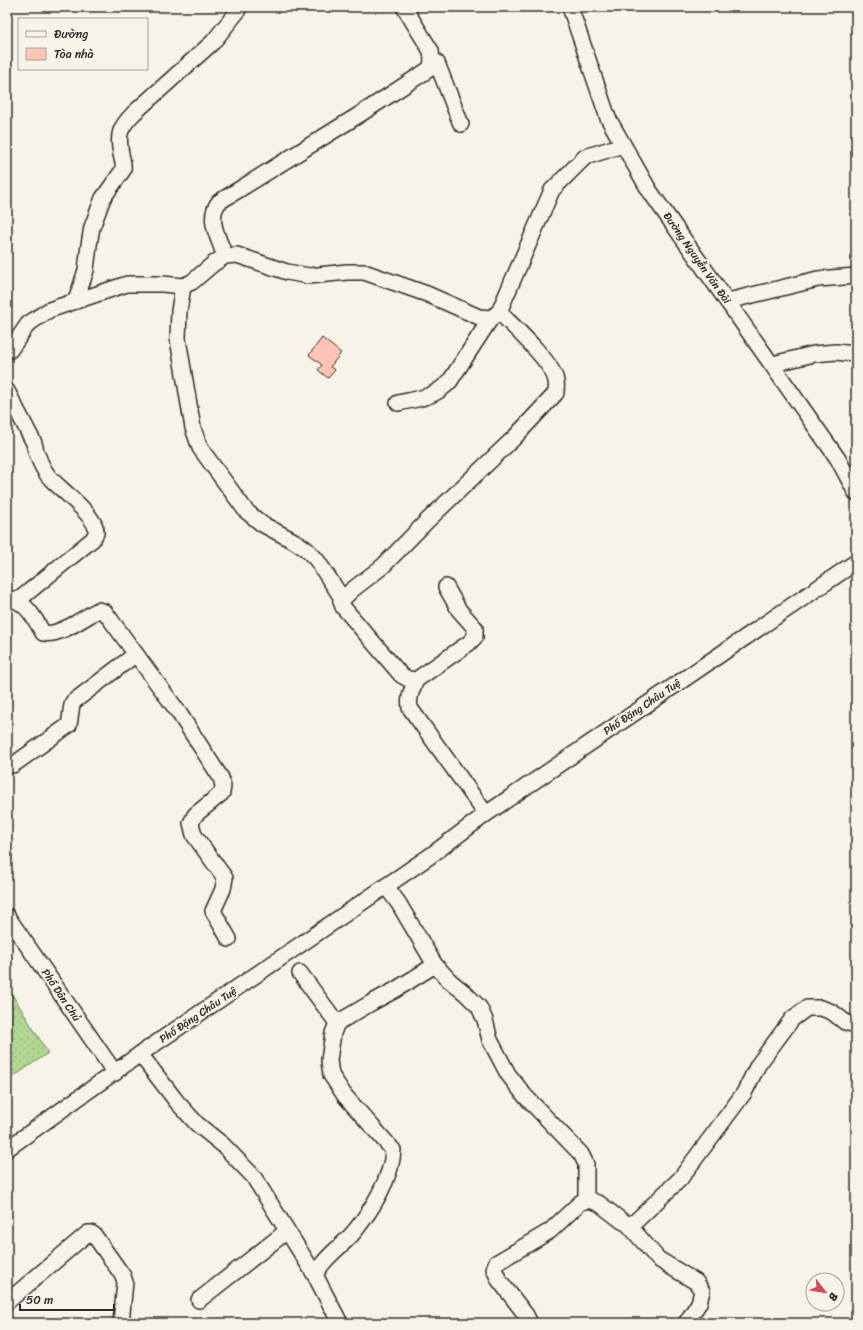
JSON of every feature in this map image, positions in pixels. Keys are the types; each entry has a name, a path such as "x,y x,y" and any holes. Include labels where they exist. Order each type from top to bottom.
{"street":[{"path":"76,301 86,270 92,227 103,198 124,170 119,141 121,130 126,121 134,113 212,42 237,12 239,7"},
{"path":"225,256 212,220 215,207 219,202 431,68 431,51 404,7"},
{"name":"Đường Nguyễn Văn Đài","path":"570,7 608,118 649,190 838,459 851,469 856,493"},
{"path":"432,60 437,63 461,124"},
{"path":"398,403 435,394 450,380 495,315 552,190 584,156 623,145"},
{"path":"7,351 10,350 28,324 50,310 126,284 162,284 183,286 192,282 225,256 237,255 287,272 309,276 347,272 364,272 427,294 479,317 495,315 529,341 549,366 556,380 556,393 514,438 427,521 383,566 352,590 341,601"},
{"path":"728,301 818,279 856,276"},
{"path":"183,286 179,311 178,339 193,428 200,448 246,511 262,524 306,549 316,559 342,598 341,601 343,607 401,675 408,679 416,680"},
{"path":"772,364 814,354 836,352 856,354"},
{"path":"7,391 34,443 35,453 50,479 71,496 92,521 96,533 93,539 21,598 13,602"},
{"name":"Phố Đặng Châu Tuệ","path":"7,1149 140,1054 430,856 486,814 856,562"},
{"path":"446,587 459,610 475,628 475,637 470,643 416,680 410,693 410,708 486,814"},
{"path":"13,602 31,612 43,633 48,634 59,631 98,610 105,612 179,712 221,778 223,786 222,793 195,815 191,824 194,835 225,878 223,889 213,911 229,939"},
{"path":"13,765 69,725 73,702 136,654"},
{"path":"388,885 435,965 450,981 466,993 479,1007 485,1020 490,1040 508,1074 525,1096 581,1154 586,1164 586,1201"},
{"name":"Phố Dân Chủ","path":"7,916 115,1073"},
{"path":"315,1275 323,1263 353,1233 372,1208 387,1177 393,1160 393,1150 345,1096 331,1075 329,1060 333,1033 337,1023 396,990 435,965"},
{"path":"300,973 337,1023"},
{"path":"628,1224 635,1222 680,1179 744,1092 758,1066 792,1018 807,1008 821,1008 832,1012 845,1022 856,1025"},
{"path":"140,1054 177,1102 197,1124 223,1145 253,1176 315,1275 340,1323"},
{"path":"528,1323 529,1321 526,1315 498,1280 494,1269 496,1263 550,1231 580,1202 590,1200 600,1204 622,1222 628,1224 658,1259 696,1282 702,1291 699,1303 686,1323"},
{"path":"199,1300 287,1230"},
{"path":"7,1302 88,1233 91,1233 94,1235 123,1276 125,1282 121,1323"}],"green space":[{"path":"7,986 48,1053 7,1081"}],"building":[{"path":"322,338 341,353 330,367 335,370 328,378 318,370 322,365 309,355"}]}
